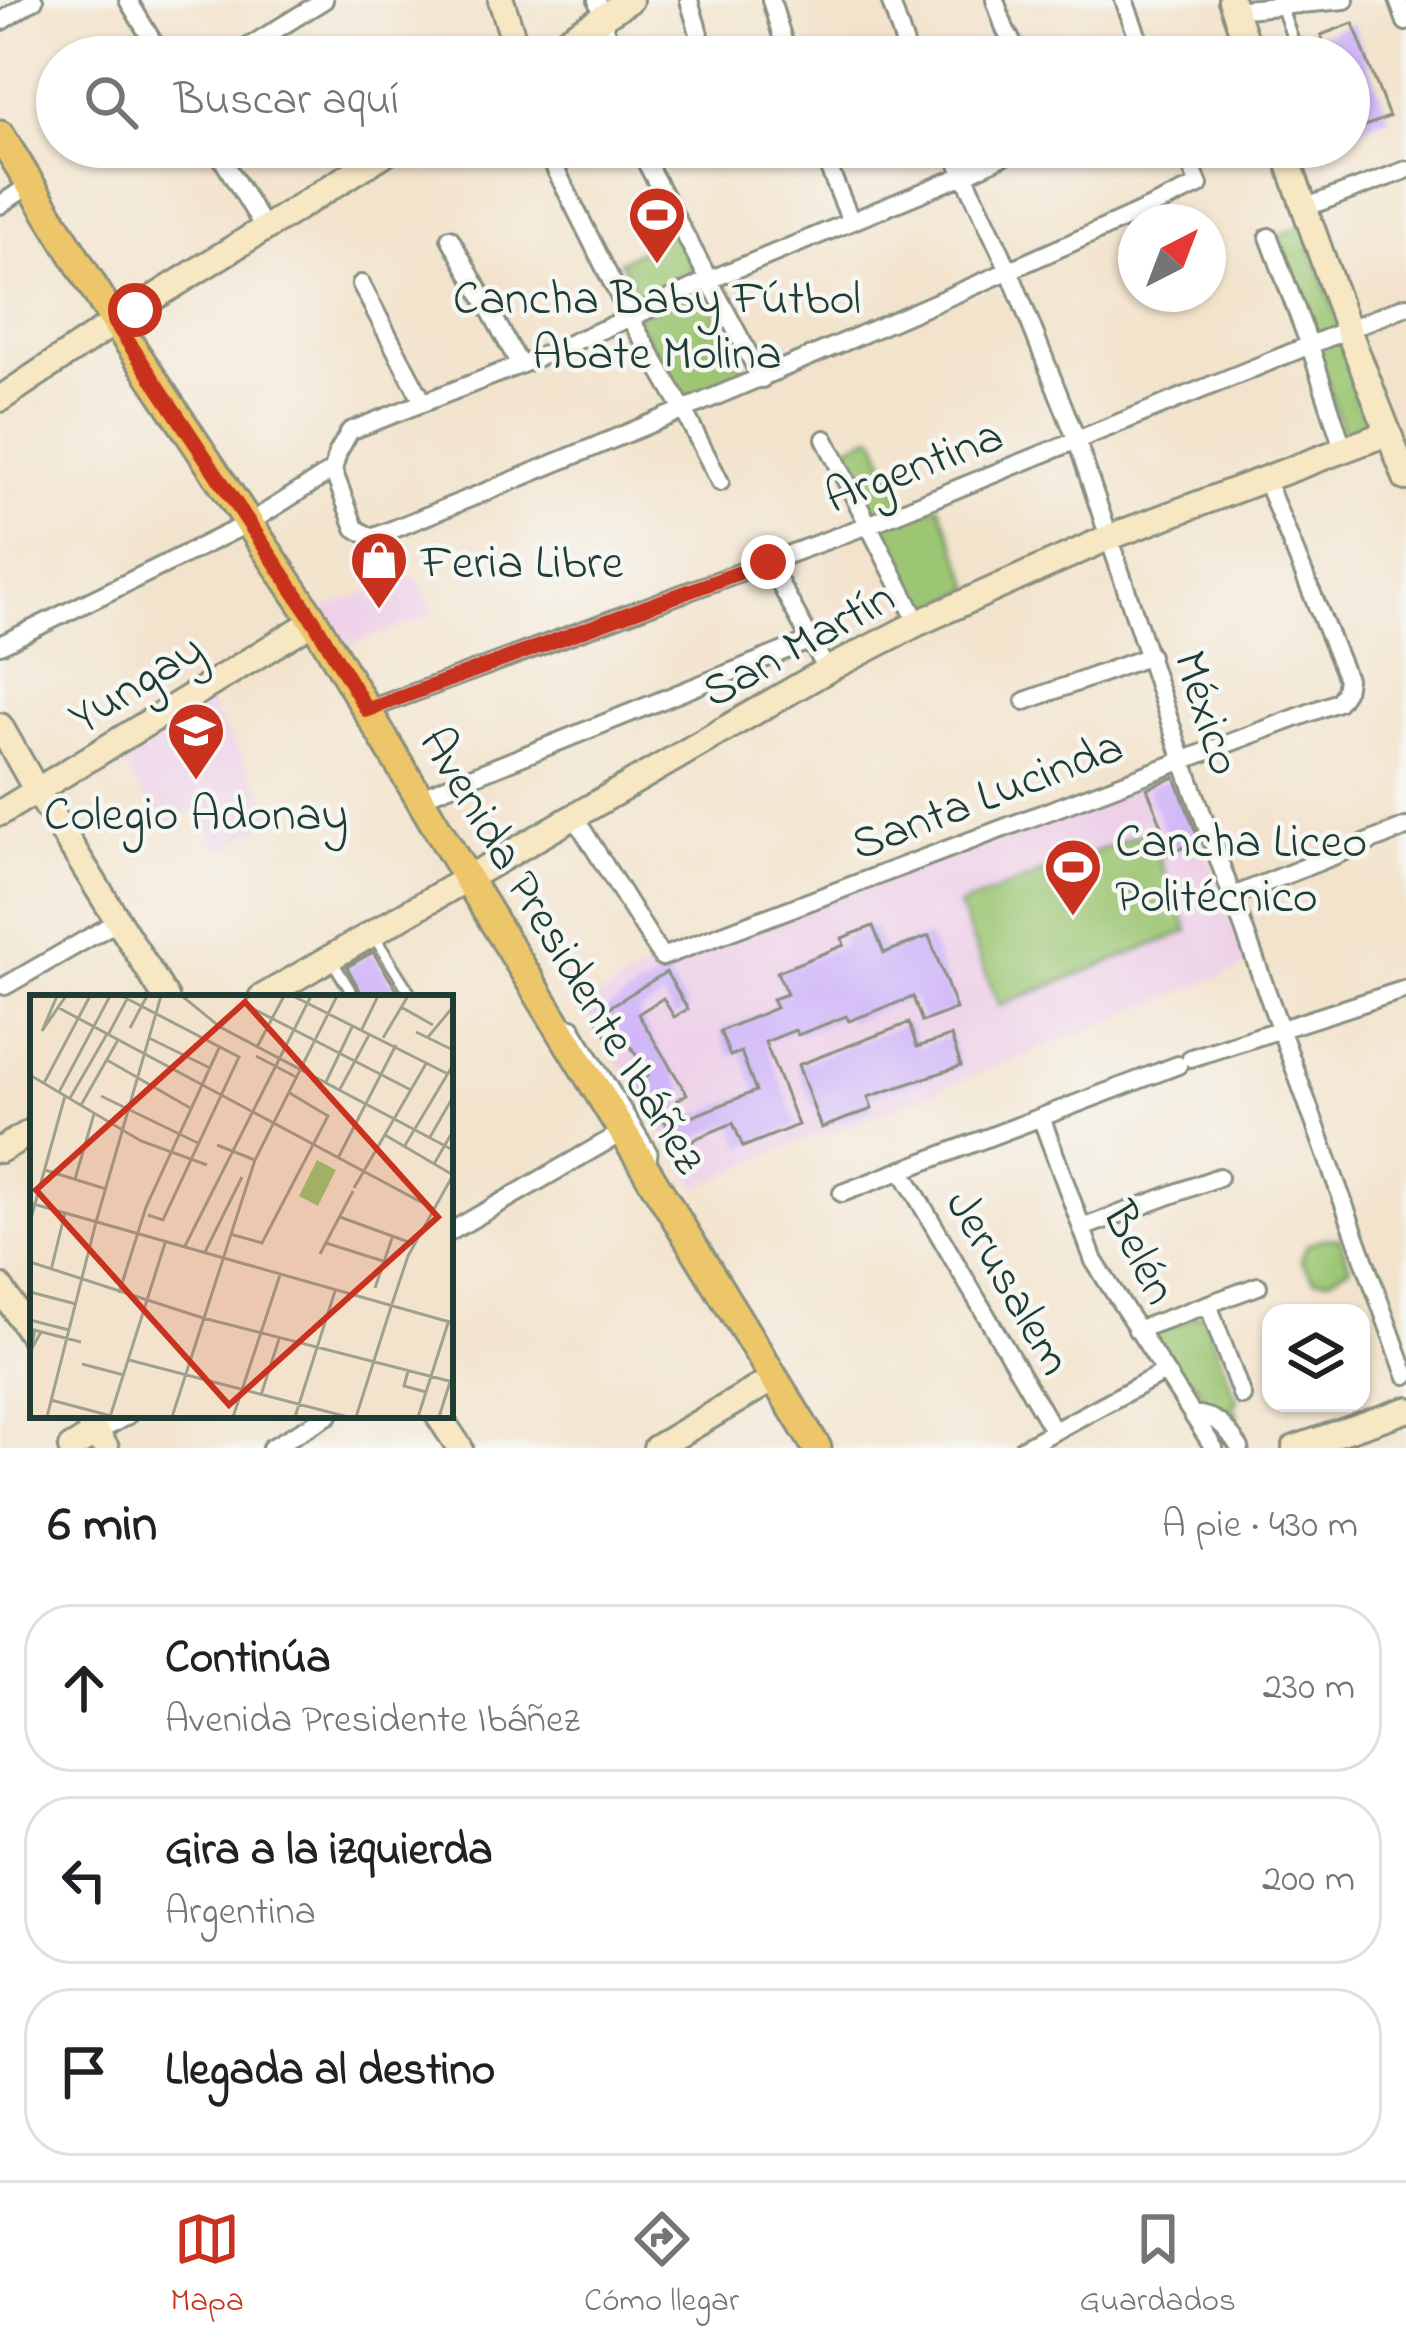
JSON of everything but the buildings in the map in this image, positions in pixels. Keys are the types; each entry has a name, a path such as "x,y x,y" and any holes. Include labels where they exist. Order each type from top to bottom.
{"main road":[{"name":"Avenida Presidente Ibáñez","path":"0,135 115,322 314,621 818,1448"}],"street":[{"path":"0,22 34,0"},
{"path":"128,0 149,36"},
{"path":"266,36 324,0"},
{"path":"501,0 512,36"},
{"path":"565,36 599,9 630,0"},
{"path":"689,0 700,36"},
{"path":"771,0 782,36"},
{"path":"890,0 902,36"},
{"path":"995,0 1009,36"},
{"path":"1124,0 1137,36"},
{"path":"1243,36 1232,5 1345,0"},
{"path":"1398,0 1406,22"},
{"path":"228,168 265,229"},
{"path":"0,399 362,168"},
{"path":"555,168 720,482"},
{"path":"649,168 762,379"},
{"path":"829,168 851,221"},
{"name":"México","path":"961,168 1010,272 1077,441 1184,761 1406,1375"},
{"path":"978,168 520,365 350,431 333,470 355,528 372,538 762,379 1199,185 1192,168"},
{"path":"1290,168 1348,330 1397,430 1406,478"},
{"path":"1304,208 1406,170"},
{"path":"0,205 31,184"},
{"path":"1269,237 1344,451"},
{"path":"450,238 520,365"},
{"path":"361,284 422,402"},
{"name":"Argentina","path":"367,710 868,525 1406,306"},
{"name":"San Martín","path":"266,995 827,670 918,623 1110,537 1397,430"},
{"path":"825,439 918,623"},
{"path":"0,644 249,523 333,470"},
{"name":"Santa Lucinda","path":"574,816 662,956 1338,702 1347,680 1266,481"},
{"path":"768,562 827,670"},
{"name":"Yungay","path":"0,813 314,621"},
{"path":"419,798 811,640"},
{"path":"1025,701 1150,656"},
{"path":"0,727 164,995"},
{"path":"1233,896 1406,827"},
{"path":"5,986 118,921"},
{"path":"842,1193 1184,1061 1406,989"},
{"name":"Belén","path":"1041,1117 1094,1262 1214,1448"},
{"path":"453,1230 623,1132"},
{"path":"0,1150 30,1133"},
{"name":"Jerusalem","path":"902,1171 1053,1430"},
{"path":"1082,1228 1219,1178"},
{"path":"1137,1330 1258,1286"},
{"path":"0,1287 30,1332"},
{"path":"1208,1304 1242,1396"},
{"path":"1023,1448 1165,1372"},
{"path":"656,1448 775,1378"},
{"path":"1295,1448 1406,1411"},
{"name":"Belén","path":"1192,1414 1219,1420 1240,1448"},
{"path":"272,1448 324,1418"},
{"path":"440,1418 460,1448"},
{"path":"71,1448 96,1432"}],"lane":[{"path":"1281,6 1292,36"},
{"path":"373,933 411,995"},
{"path":"330,958 353,995"},
{"path":"554,1019 574,1025 652,1152 650,1177"}],"shaded area":[{"name":"Feria Libre","path":"417,576 435,614 349,645 323,608"},
{"name":"Colegio Adonay","path":"208,702 278,816 221,851 194,808 163,827 119,757"},
{"path":"1178,771 1247,966 832,1133 803,1140 697,1188 583,1007 650,965"}],"green space":[{"path":"1302,225 1379,427 1346,440 1278,236"},
{"name":"Cancha Baby Fútbol Abate Molina","path":"674,232 695,270 641,299 620,261"},
{"path":"703,288 747,373 680,400 634,317"},
{"path":"874,435 909,516 939,505 973,589 918,616 840,450"},
{"name":"Cancha Liceo Politécnico","path":"1148,831 1188,931 999,1006 959,906"},
{"path":"1340,1238 1350,1267 1329,1279 1314,1279 1301,1260 1307,1245"},
{"path":"1203,1313 1238,1402 1233,1404 1238,1416 1207,1403 1196,1383 1181,1377 1150,1334"}],"place":[{"name":"Cancha Baby Fútbol Abate Molina","path":"657,266"},
{"name":"Feria Libre","path":"379,611"},
{"name":"Colegio Adonay","path":"196,782"},
{"name":"Cancha Liceo Politécnico","path":"1073,918"}],"route":[{"path":"135,310 115,322 314,621 367,710 768,562"}]}
